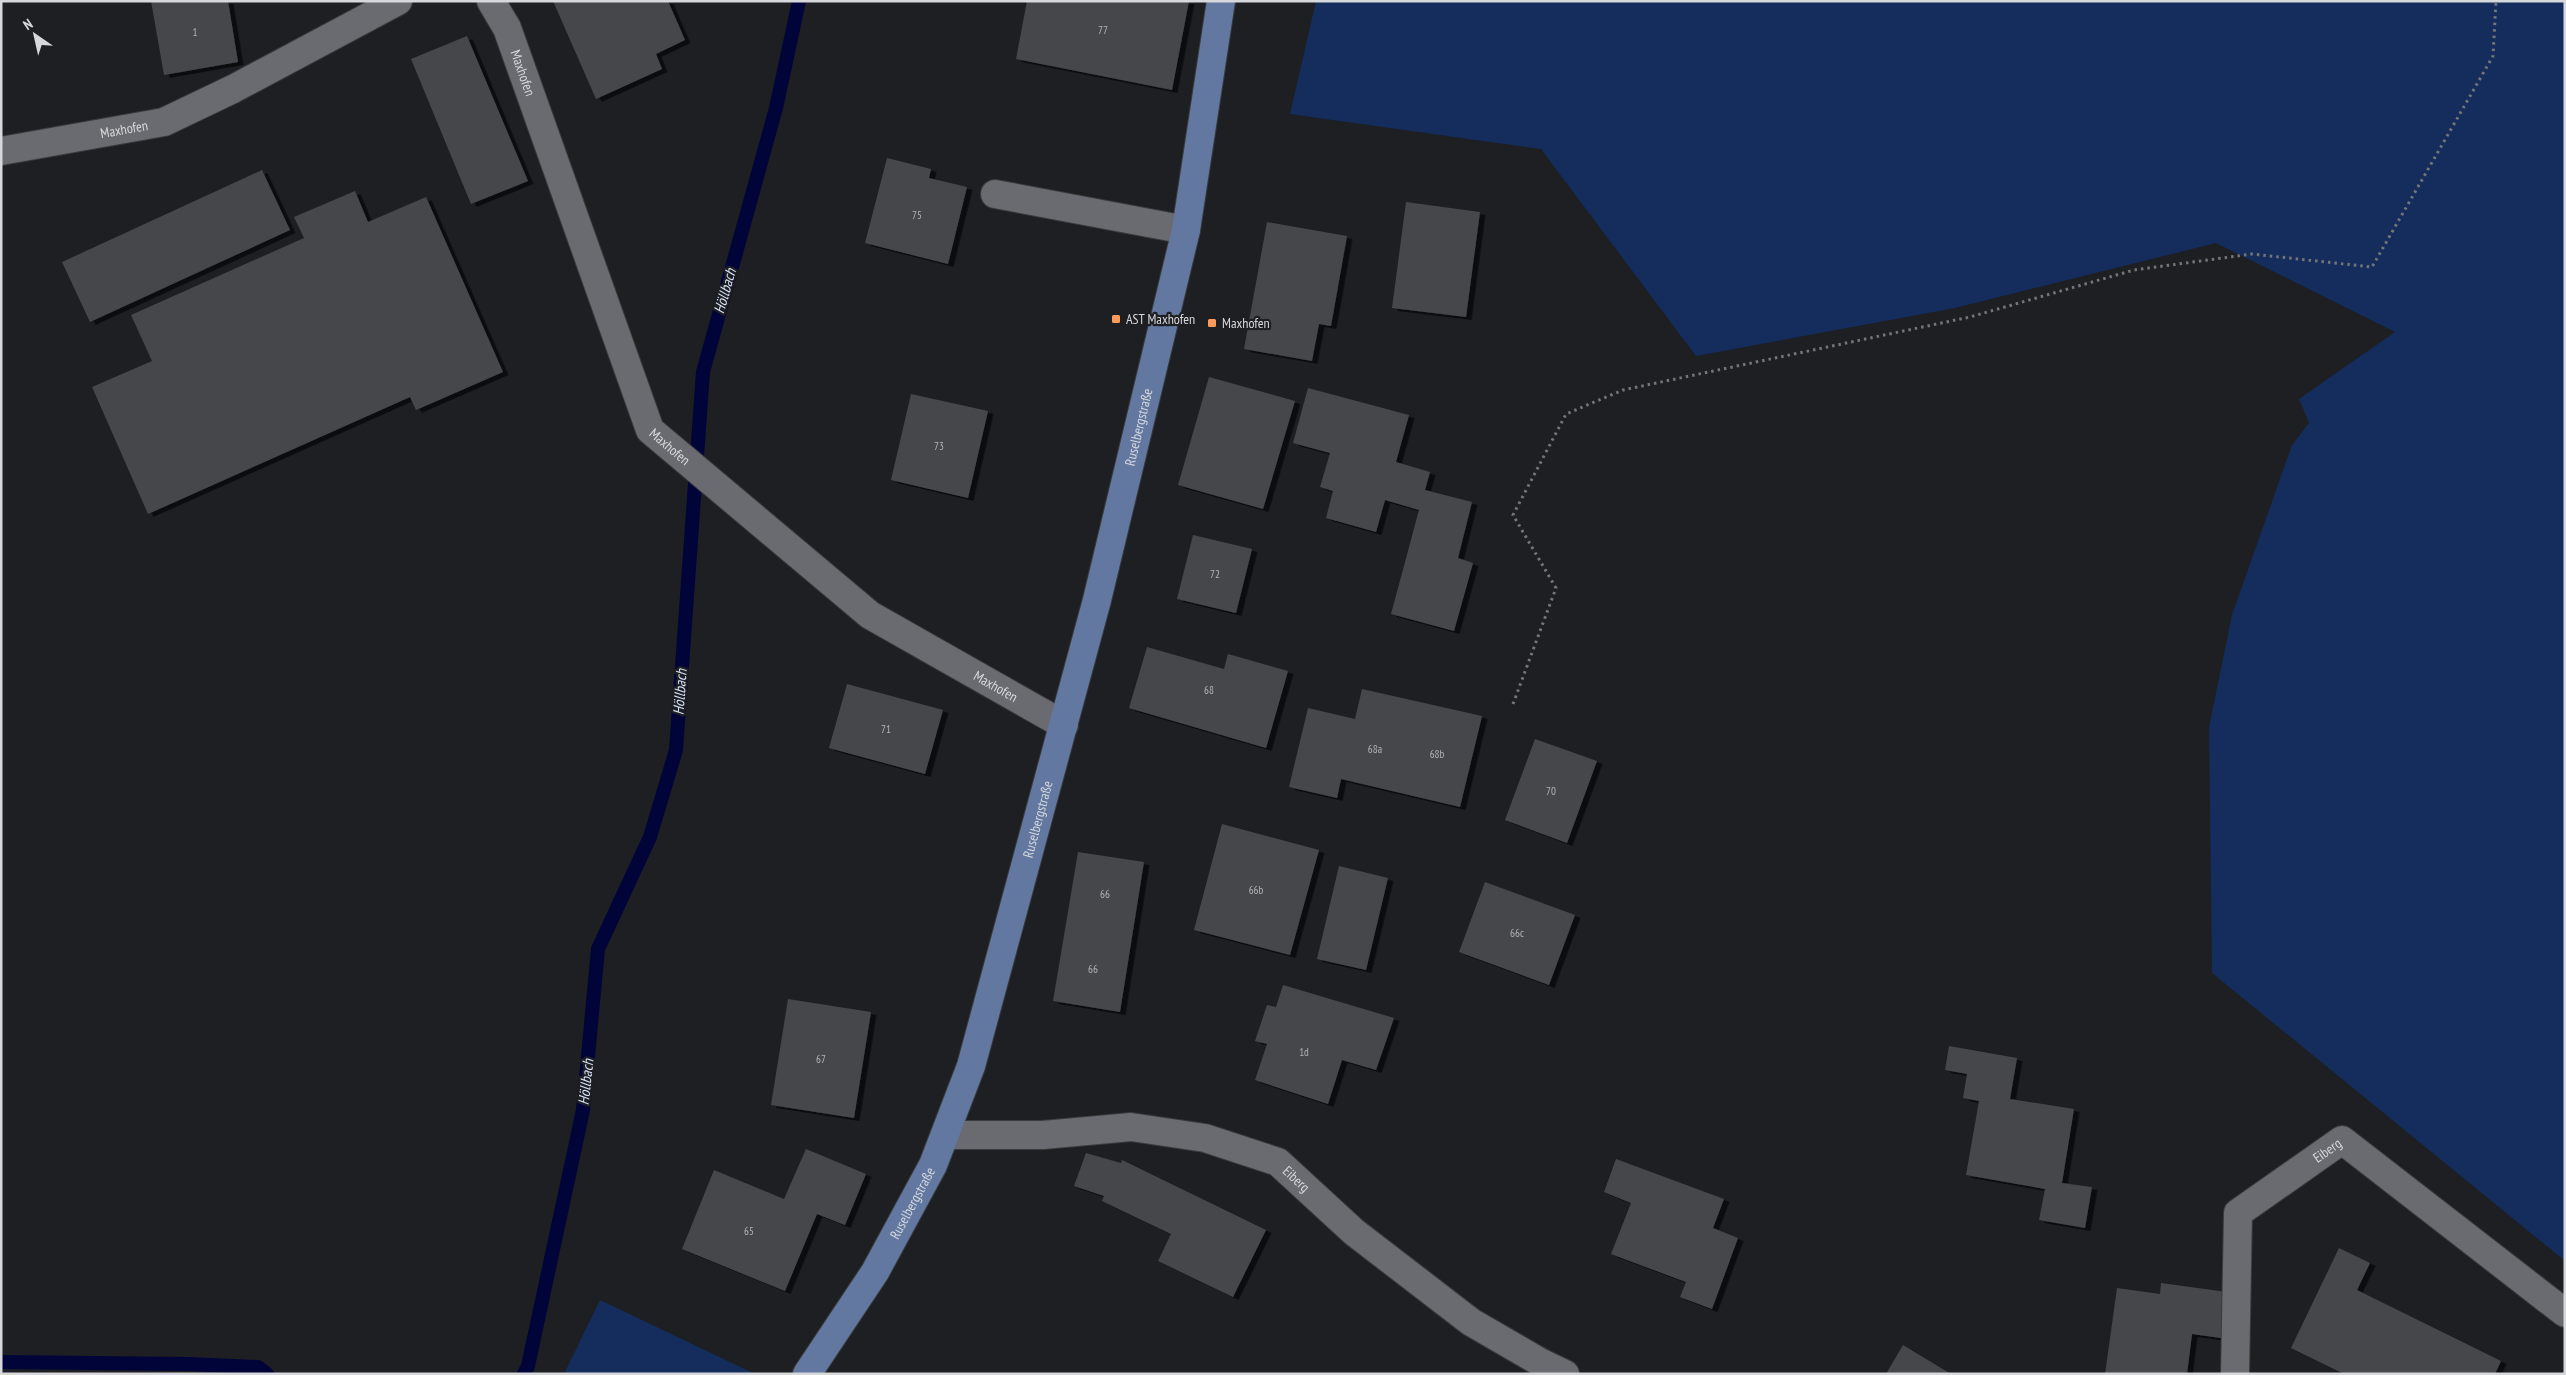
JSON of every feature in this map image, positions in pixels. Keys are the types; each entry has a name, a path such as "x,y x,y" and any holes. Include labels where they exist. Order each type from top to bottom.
{"main road":[{"name":"Ruselbergstraße","path":"806,1374 875,1272 933,1165 972,1066 1064,725 1133,455 1186,230 1221,1"}],"street":[{"name":"Maxhofen","path":"1,151 164,122 233,89 398,1"},
{"name":"Maxhofen","path":"491,1 507,28 650,430 870,615 1064,725"},
{"path":"995,194 1186,230"},
{"name":"Eiberg","path":"946,1135 1043,1135 1131,1127 1205,1138 1278,1162 1354,1232 1471,1322 1540,1362 1565,1374"},
{"name":"Eiberg","path":"2235,1374 2238,1213 2342,1140 2565,1313"}],"path":[{"path":"1512,704 1556,588 1514,515 1566,414 1622,390 1970,318 2134,270 2252,254 2372,267 2493,56 2496,1"}],"shaded area":[{"path":"1316,1 2565,1 2565,1261 2212,973 2209,727 2232,615 2292,445 2309,423 2299,399 2395,332 2216,243 1955,308 1696,356 1541,149 1290,114"},
{"path":"600,1300 755,1374 564,1374"}],"building":[{"path":"151,1 228,1 238,62 164,75"},
{"path":"553,1 668,1 685,40 656,54 662,69 596,99"},
{"path":"1027,1 1189,1 1172,90 1016,59"},
{"path":"467,36 528,181 471,204 411,59"},
{"path":"887,158 931,169 929,178 967,187 948,264 865,243"},
{"path":"262,170 290,230 90,322 62,262"},
{"path":"355,191 368,222 426,197 503,372 416,410 410,397 148,514 92,387 152,361 131,315 304,238 294,217"},
{"path":"1406,202 1480,212 1466,317 1392,308"},
{"path":"1267,222 1347,236 1331,326 1319,324 1312,361 1244,349"},
{"path":"1209,377 1295,401 1263,509 1178,485"},
{"path":"1308,388 1409,415 1396,462 1430,472 1425,490 1472,502 1458,558 1473,563 1454,631 1391,614 1419,510 1385,500 1376,532 1326,518 1333,491 1320,487 1330,453 1293,443"},
{"path":"911,394 988,411 968,498 891,480"},
{"path":"1193,535 1252,549 1236,613 1177,599"},
{"path":"1147,647 1224,669 1228,654 1288,671 1266,748 1129,708"},
{"path":"847,684 943,710 925,774 829,748"},
{"path":"1362,689 1482,716 1460,807 1341,779 1337,798 1289,787 1308,708 1355,719"},
{"path":"1535,739 1597,761 1567,843 1505,820"},
{"path":"1222,824 1319,850 1290,955 1194,930"},
{"path":"1078,852 1144,862 1120,1012 1053,1001"},
{"path":"1339,866 1388,878 1366,970 1317,959"},
{"path":"1485,882 1575,915 1549,985 1459,952"},
{"path":"1283,985 1394,1018 1376,1070 1342,1060 1328,1104 1255,1080 1267,1044 1255,1041 1267,1005 1276,1007"},
{"path":"788,999 871,1012 854,1118 771,1105"},
{"path":"1949,1046 2017,1058 2010,1099 2074,1109 2062,1183 2092,1187 2085,1228 2039,1220 2045,1189 1966,1175 1979,1101 1963,1098 1967,1074 1945,1070"},
{"path":"806,1149 866,1174 845,1225 817,1214 785,1291 682,1249 714,1170 784,1199"},
{"path":"1086,1153 1121,1163 1122,1160 1266,1230 1233,1297 1158,1261 1171,1234 1102,1201 1104,1196 1074,1186"},
{"path":"1616,1159 1724,1199 1713,1228 1738,1238 1712,1309 1680,1297 1686,1282 1611,1254 1631,1203 1604,1192"},
{"path":"2339,1248 2370,1263 2357,1290 2501,1361 2495,1374 2344,1374 2291,1348"},
{"path":"2161,1283 2227,1292 2221,1338 2192,1334 2187,1374 2105,1374 2117,1288 2160,1294"},
{"path":"1903,1345 1951,1374 1886,1374"}],"waterway":[{"name":"Höllbach","path":"524,1374 528,1366 583,1110 598,949 650,837 676,750 703,372 776,108 799,1"},
{"path":"1,1362 188,1364 258,1367 267,1374"}],"place":[{"name":"AST Maxhofen","path":"1116,319"},
{"name":"Maxhofen","path":"1212,323"}]}
